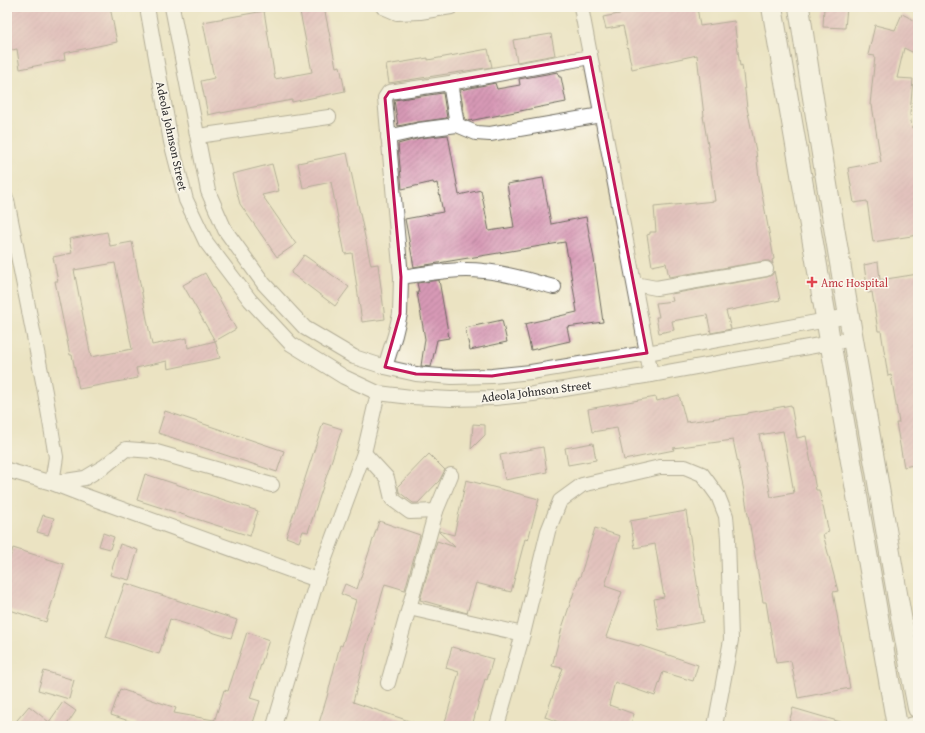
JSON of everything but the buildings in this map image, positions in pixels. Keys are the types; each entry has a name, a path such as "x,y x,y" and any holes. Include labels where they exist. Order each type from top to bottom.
{"street":[{"name":"Adeola Johnson Street","path":"147,7 173,149 186,200 206,242 250,300 291,344 344,377 378,393 438,399 495,398 533,394 651,375 853,339"},
{"name":"Adeola Johnson Street","path":"172,7 208,191 225,230 264,284 305,328 354,357 385,367 416,374 492,376 530,372 647,353 849,316"},
{"path":"382,7 397,13 420,12 451,7"},
{"path":"581,7 635,284 651,375"},
{"path":"772,7 897,726"},
{"path":"799,7 819,139 849,316 917,702 893,706"},
{"path":"385,367 400,314 401,276 385,98 389,92 450,83 590,57"},
{"path":"450,83 457,125"},
{"path":"388,137 419,130 457,125 476,133 490,134 601,115"},
{"path":"198,136 329,117"},
{"path":"7,200 45,392 56,457 52,483"},
{"path":"635,284 656,288 766,269"},
{"path":"401,276 455,270 484,271 514,276 554,287"},
{"path":"274,726 317,580 364,453 378,393"},
{"path":"52,483 85,478 105,466 126,449 153,450 272,485"},
{"path":"364,453 387,478 392,499 410,512 436,511"},
{"path":"497,726 523,634 548,531 560,501 582,485 660,467 685,467 702,474 718,496 726,516 731,640 715,726"},
{"path":"7,470 52,483 317,580"},
{"path":"388,683 436,511 451,475"},
{"path":"409,608 523,634"},
{"path":"906,726 918,723"}],"highlighted area":[{"path":"590,57 647,353 492,376 416,374 385,367 400,314 401,277 385,98 389,92"}],"place":[{"name":"Amc Hospital","path":"812,282"}]}
